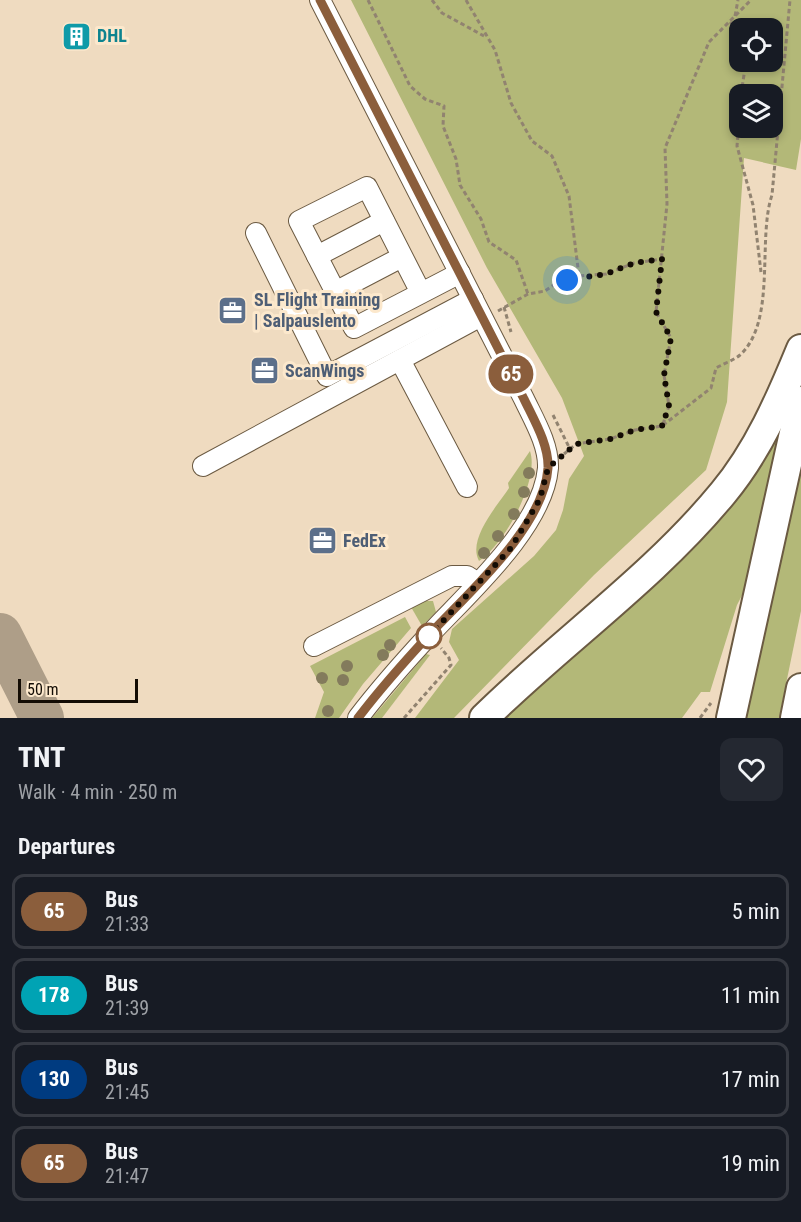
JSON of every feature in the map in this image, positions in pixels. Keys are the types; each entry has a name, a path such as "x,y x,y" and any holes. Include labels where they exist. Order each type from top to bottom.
{"highway":[{"path":"484,718 671,548 723,493 752,452 773,414 801,349"},
{"path":"724,707 801,401"},
{"path":"795,718 801,688"}],"street":[{"path":"320,0 543,439 548,468 540,499 511,548 380,690 358,718"},
{"path":"421,293 367,187 299,221 354,328 460,273"},
{"path":"317,256 384,221"},
{"path":"256,233 327,376 477,307"},
{"path":"335,291 402,257"},
{"path":"203,466 400,360 477,307"},
{"path":"400,360 467,487"},
{"path":"314,646 452,576 466,576 478,583"}],"path":[{"path":"369,0 410,86 425,99 444,106 442,126 456,159 460,185 481,219 489,242 516,260 528,294"},
{"path":"432,0 442,13 486,37"},
{"path":"466,0 495,50 511,103 532,141 552,156 569,196 579,276"},
{"path":"735,16 738,0"},
{"path":"735,16 751,0"},
{"path":"548,468 576,444 610,439 635,430 662,426 711,388 716,368 740,355 756,334 767,237 765,214 772,195 790,0"},
{"path":"662,426 669,406 664,375 671,338 656,312 667,204 665,148 709,42 729,22"},
{"path":"738,138 737,146 753,205 762,280"},
{"path":"504,307 528,294 545,291 555,284 579,276 606,274 634,263 662,259"},
{"path":"404,718 451,665 449,658 442,650"},
{"path":"700,718 724,707"}],"green space":[{"path":"351,0 801,0 801,139 796,170 744,158 727,402 706,470 594,575 454,718 415,718 459,660 449,642 452,629 534,556 556,530 563,510 569,479 584,456 562,398 487,268"},
{"path":"784,415 753,574 737,605 710,692 701,692 682,718 498,718"},
{"path":"801,444 801,611 779,718 740,718"},
{"path":"530,451 532,463 530,478 518,511 499,541 479,561 476,552 480,533 509,488 508,483"},
{"path":"421,601 433,601 436,612 422,626 411,607"},
{"path":"405,617 411,628 363,684 339,718 315,718 324,692 310,666"},
{"path":"426,654 430,655 382,718 372,718"}],"taxiway":[{"path":"0,635 42,718"}],"bus line":[{"name":"65","path":"320,0 524,399 543,439 548,468 540,499 511,548 380,690 358,718"}],"place":[{"name":"DHL","path":"76,36"},
{"name":"SL Flight Training | Salpauslento","path":"233,310"},
{"name":"ScanWings","path":"264,371"},
{"name":"FedEx","path":"322,541"}],"route":[{"path":"429,636 511,548 540,499 548,468 576,444 610,439 635,430 662,426 669,406 664,375 671,338 656,312 662,259 634,263 606,274 579,276 567,280"}]}
